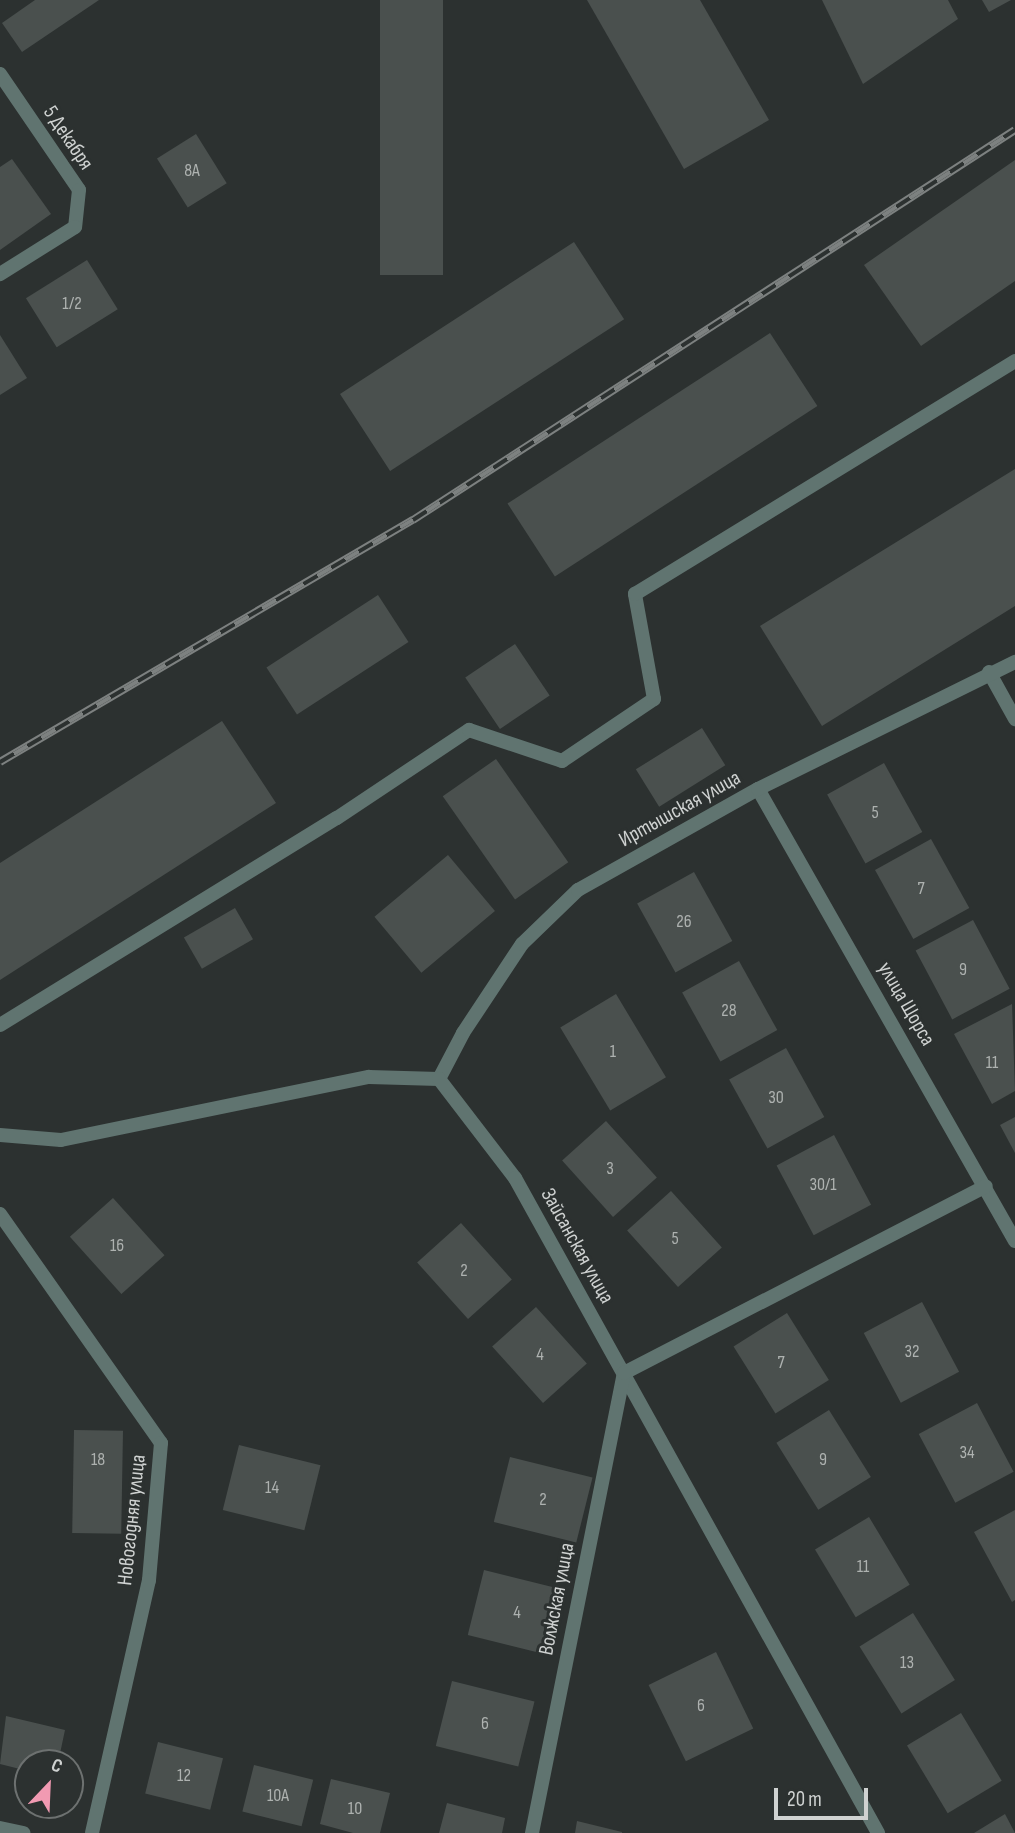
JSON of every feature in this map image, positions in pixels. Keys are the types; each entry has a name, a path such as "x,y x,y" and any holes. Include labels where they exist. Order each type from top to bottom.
{"street":[{"name":"5 Декабря","path":"0,74 79,190 75,227 0,274"},
{"path":"0,1025 337,818 470,730 562,761 653,699 635,594 1015,361"},
{"name":"Иртышская улица","path":"439,1079 463,1033 522,944 579,890 758,789 989,672 1015,662"},
{"path":"989,672 1015,719"},
{"name":"улица Щорса","path":"758,789 1015,1241"},
{"path":"0,1135 61,1140 369,1077 439,1079"},
{"name":"Зайсанская улица","path":"439,1079 515,1178 878,1833"},
{"path":"624,1373 986,1186"},
{"name":"Новогодняя улица","path":"0,1214 161,1443 149,1580 92,1833"},
{"name":"Волжская улица","path":"532,1833 624,1373"},
{"path":"0,1828 23,1833"}],"building":[{"path":"35,0 99,0 22,52 2,23"},
{"path":"380,0 443,0 443,275 380,275"},
{"path":"587,0 700,0 769,120 684,169"},
{"path":"822,0 948,0 958,19 863,84"},
{"path":"982,0 1011,0 989,12"},
{"path":"196,134 227,183 188,208 157,158"},
{"path":"12,159 51,214 0,250 0,167"},
{"path":"1015,160 1015,281 921,346 864,265"},
{"path":"574,242 624,319 390,471 340,394"},
{"path":"87,260 118,309 57,347 26,298"},
{"path":"770,333 817,406 555,576 507,503"},
{"path":"0,335 27,378 0,395"},
{"path":"1015,469 1015,606 822,726 760,626"},
{"path":"378,595 408,642 297,714 266,667"},
{"path":"515,644 550,695 500,729 465,678"},
{"path":"222,721 276,803 0,980 0,863"},
{"path":"702,728 725,765 659,807 636,769"},
{"path":"496,759 568,862 515,899 443,796"},
{"path":"884,763 922,832 865,864 827,795"},
{"path":"931,839 969,908 913,939 875,870"},
{"path":"448,855 495,911 421,973 374,917"},
{"path":"694,872 732,941 675,973 637,904"},
{"path":"235,908 253,939 202,969 184,938"},
{"path":"973,920 1010,989 952,1019 916,951"},
{"path":"739,961 777,1030 720,1062 682,993"},
{"path":"616,994 666,1077 610,1111 560,1027"},
{"path":"1012,1004 1015,1091 992,1104 954,1034"},
{"path":"786,1048 824,1117 767,1149 729,1080"},
{"path":"1015,1117 1015,1153 1000,1125"},
{"path":"606,1121 657,1177 613,1217 562,1160"},
{"path":"834,1135 871,1205 814,1235 777,1166"},
{"path":"671,1191 722,1247 678,1287 627,1230"},
{"path":"113,1198 165,1255 121,1294 70,1237"},
{"path":"461,1223 512,1279 468,1319 417,1262"},
{"path":"922,1302 959,1372 901,1403 864,1333"},
{"path":"536,1307 587,1363 543,1403 492,1346"},
{"path":"787,1313 829,1380 775,1413 734,1346"},
{"path":"977,1403 1014,1472 955,1503 919,1434"},
{"path":"829,1410 871,1477 818,1510 776,1443"},
{"path":"74,1430 123,1431 121,1534 72,1533"},
{"path":"239,1445 321,1465 304,1530 223,1510"},
{"path":"510,1457 592,1478 576,1543 494,1522"},
{"path":"1015,1510 1015,1600 1012,1602 974,1532"},
{"path":"869,1517 910,1585 856,1617 815,1549"},
{"path":"484,1570 566,1591 550,1656 468,1635"},
{"path":"913,1613 955,1680 901,1713 860,1646"},
{"path":"716,1652 753,1728 686,1761 649,1685"},
{"path":"452,1681 534,1702 518,1767 436,1746"},
{"path":"961,1713 1002,1781 948,1813 907,1745"},
{"path":"6,1716 65,1730 61,1749 14,1749 14,1768 0,1764"},
{"path":"158,1742 223,1758 210,1810 145,1793"},
{"path":"254,1765 313,1780 302,1826 242,1812"},
{"path":"331,1779 390,1793 380,1833 353,1833 320,1824"},
{"path":"447,1803 505,1818 502,1833 439,1833"},
{"path":"1005,1814 1015,1833 974,1833"},
{"path":"577,1821 622,1832 622,1833 575,1833"}],"railway":[{"path":"0,762 413,520 1015,130"}]}
